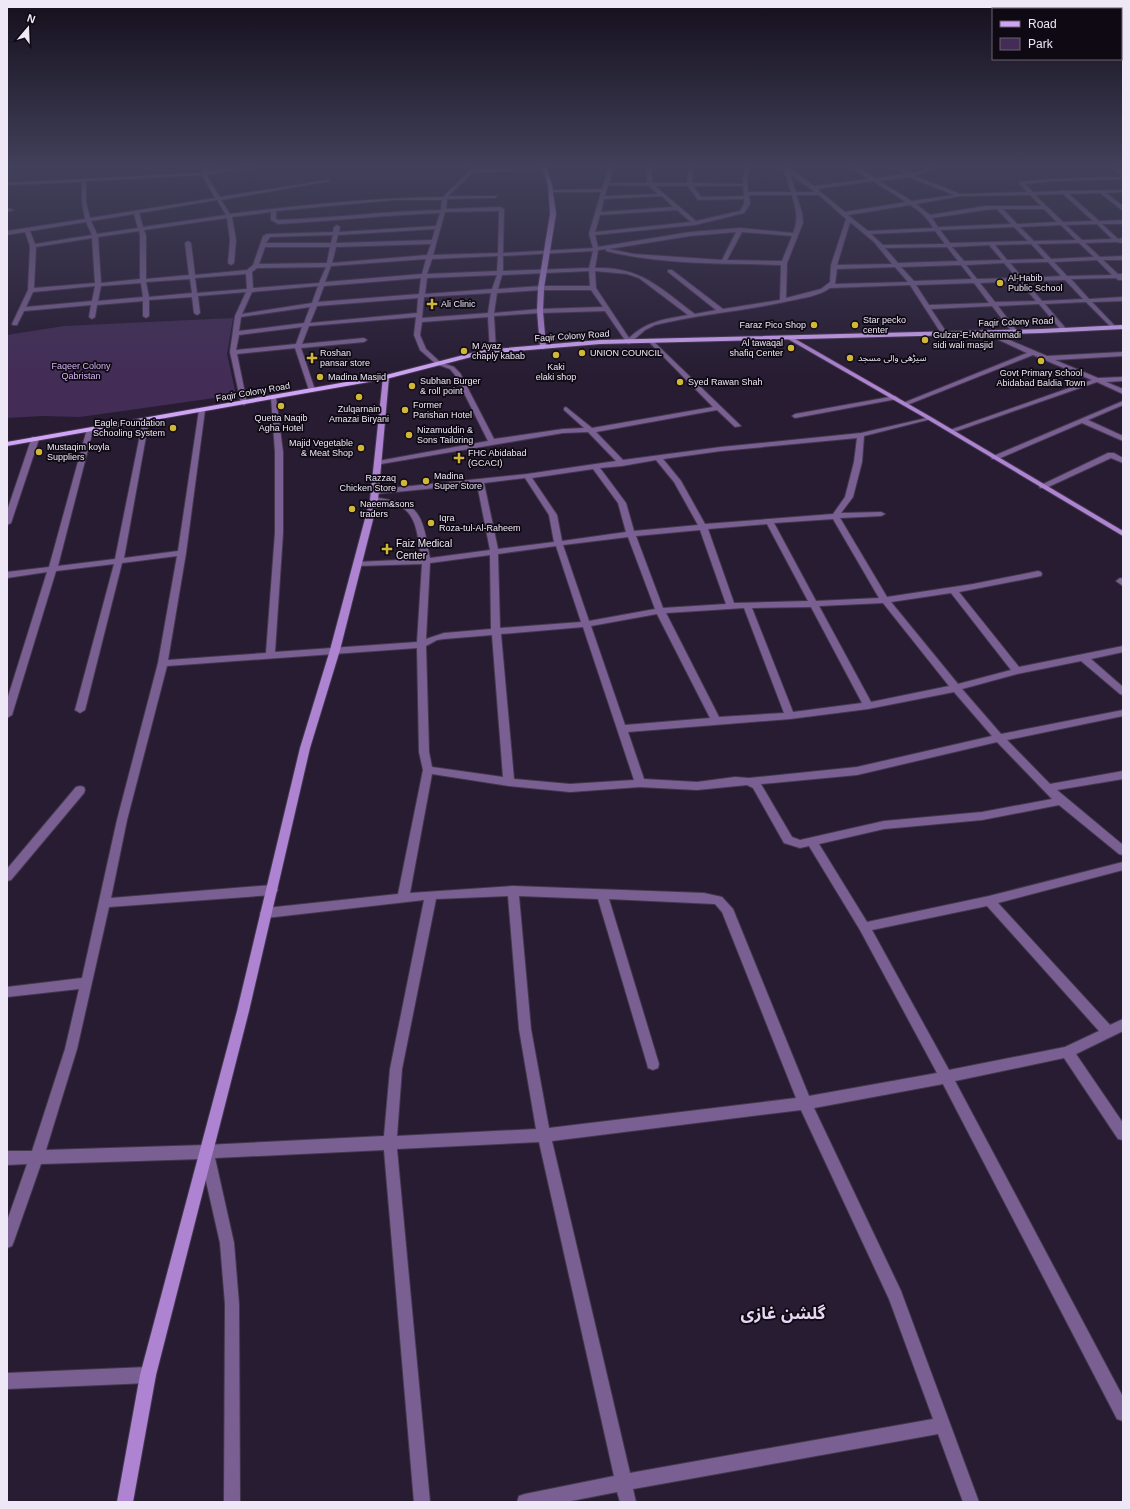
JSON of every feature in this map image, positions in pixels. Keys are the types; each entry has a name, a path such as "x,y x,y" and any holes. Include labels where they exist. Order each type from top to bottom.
{"main road":[{"path":"543,347 540,311 541,288 549,236"},
{"name":"Faqir Colony Road","path":"7,444 386,377 483,352 651,341 1064,330 1123,327"},
{"path":"790,338 952,431 1123,534"},
{"path":"125,1502 148,1375 243,1010 305,748 335,650 375,496 386,377"}],"street":[{"path":"15,324 31,290 33,246 29,236"},
{"path":"33,246 100,236"},
{"path":"143,236 143,280 146,299 146,316"},
{"path":"231,263 232,236"},
{"path":"31,290 249,272 256,266 266,236"},
{"path":"312,390 298,347 305,325 315,304 329,265 335,236"},
{"path":"435,236 424,276 418,335 422,350 438,363 452,368 458,374 492,442"},
{"path":"493,351 491,314 494,292 500,273 501,236"},
{"path":"593,236 596,249 592,269 592,288 608,309 629,342 641,330 653,324 720,310 783,301 822,290 834,282 834,267 841,236"},
{"path":"256,266 329,265 429,257 546,253 596,249 675,236"},
{"path":"724,261 737,236"},
{"path":"783,301 784,262 793,236"},
{"path":"869,236 912,283 944,333"},
{"path":"942,236 1014,331"},
{"path":"1026,236 1113,327"},
{"path":"1076,236 1120,276 1123,282"},
{"path":"1112,236 1123,246"},
{"path":"92,316 98,284 96,237"},
{"path":"880,247 1123,240"},
{"path":"263,245 333,246 433,242"},
{"path":"188,243 197,313"},
{"path":"990,244 1064,330"},
{"path":"596,249 652,258 784,262"},
{"path":"834,267 1123,258"},
{"path":"22,309 322,283 424,276 592,269 636,274 694,316"},
{"path":"670,271 720,310"},
{"path":"244,403 233,352 238,316 250,289 249,272"},
{"path":"830,286 1120,276"},
{"path":"238,316 315,304 541,288 592,288"},
{"path":"927,306 1123,299"},
{"path":"236,333 305,325 420,317 608,309"},
{"path":"986,332 1123,392"},
{"path":"233,352 364,340"},
{"path":"651,341 717,408 737,426"},
{"path":"905,404 1032,353"},
{"path":"1044,358 1123,354"},
{"path":"952,431 1098,380 1123,379"},
{"path":"270,655 279,533 279,452 273,398"},
{"path":"795,416 895,398"},
{"path":"995,457 1123,403"},
{"path":"378,463 492,442 563,431 589,429 598,430 717,408"},
{"path":"566,409 589,429 622,464"},
{"path":"7,1241 37,1156 71,1050 87,984 122,820 163,663 182,553 202,410"},
{"path":"375,496 480,481 622,464 721,449 861,435 929,418"},
{"path":"80,710 119,560 146,420"},
{"path":"1082,420 1123,439"},
{"path":"7,715 53,568 89,430"},
{"path":"835,516 849,497 858,462 861,435"},
{"path":"7,523 35,439"},
{"path":"1043,486 1111,455 1123,461"},
{"path":"658,458 677,481 703,527 730,607"},
{"path":"595,467 622,503 631,534 660,611 716,721"},
{"path":"528,476 553,515 559,544 640,783"},
{"path":"480,481 494,552 496,632 509,782"},
{"path":"375,496 409,508 418,520 426,561 421,645 424,752 428,770 403,898"},
{"path":"357,564 426,561 631,534 703,527 835,516 881,514"},
{"path":"835,516 885,600 956,688 999,738 1061,801 1123,851"},
{"path":"769,521 812,604 868,706"},
{"path":"7,575 53,568 182,553"},
{"path":"163,663 421,645 434,638 586,624 660,611 747,605 812,604 885,600 953,590 1038,574"},
{"path":"953,590 1017,671"},
{"path":"747,605 790,716"},
{"path":"621,729 790,716 868,706 956,688 1017,671 1123,649"},
{"path":"1083,657 1123,692"},
{"path":"428,770 509,782 570,788 640,783 697,786 735,781 857,771 999,738 1123,713"},
{"path":"1049,788 1123,775"},
{"path":"748,781 757,785 788,840 800,844 884,825 982,816 1061,801"},
{"path":"7,877 80,790"},
{"path":"811,841 864,927 946,1077 1123,1413"},
{"path":"864,927 989,901 1123,866"},
{"path":"104,903 272,890"},
{"path":"266,912 431,895 513,891 704,898 718,900 727,909 805,1103 896,1296 971,1502"},
{"path":"513,891 525,1029 544,1135 628,1502"},
{"path":"602,894 654,1064"},
{"path":"422,1502 390,1143 396,1069 431,895"},
{"path":"989,901 1108,1032"},
{"path":"7,992 87,984"},
{"path":"7,1158 206,1152 544,1135 805,1103 946,1077 1067,1052 1123,1025"},
{"path":"1067,1052 1123,1134"},
{"path":"206,1152 227,1243 232,1304 232,1502"},
{"path":"7,1381 148,1375"},
{"path":"525,1502 624,1482 943,1425"}],"green space":[{"name":"Faqeer Colony Qabristan","path":"233,318 227,354 236,395 80,417 42,416 7,418 7,335 64,326"}],"place":[{"name":"Al-Habib Public School","path":"1000,283"},
{"name":"Ali Clinic","path":"432,304"},
{"name":"Faraz Pico Shop","path":"814,325"},
{"name":"Star pecko center","path":"855,325"},
{"name":"Gulzar-E-Muhammadi sidi wali masjid","path":"925,340"},
{"name":"Al tawaqal shafiq Center","path":"791,348"},
{"name":"M Ayaz chaply kabab","path":"464,351"},
{"name":"UNION COUNCIL","path":"582,353"},
{"name":"Kaki elaki shop","path":"556,355"},
{"name":"Roshan pansar store","path":"312,358"},
{"name":"سیڑھی والی مسجد","path":"850,358"},
{"name":"Govt Primary School Abidabad Baldia Town","path":"1041,361"},
{"name":"Madina Masjid","path":"320,377"},
{"name":"Syed Rawan Shah","path":"680,382"},
{"name":"Subhan Burger & roll point","path":"412,386"},
{"name":"Zulqarnain Amazai Biryani","path":"359,397"},
{"name":"Quetta Naqib Agha Hotel","path":"281,406"},
{"name":"Former Parishan Hotel","path":"405,410"},
{"name":"Eagle Foundation Schooling System","path":"173,428"},
{"name":"Nizamuddin & Sons Tailoring","path":"409,435"},
{"name":"Majid Vegetable & Meat Shop","path":"361,448"},
{"name":"Mustaqim koyla Suppliers","path":"39,452"},
{"name":"FHC Abidabad (GCACI)","path":"459,458"},
{"name":"Madina Super Store","path":"426,481"},
{"name":"Razzaq Chicken Store","path":"404,483"},
{"name":"Naeem&sons traders","path":"352,509"},
{"name":"Iqra Roza-tul-Al-Raheem","path":"431,523"},
{"name":"Faiz Medical Center","path":"387,549"}],"district":[{"name":"گلشن غازی","path":"783,1313"}]}
